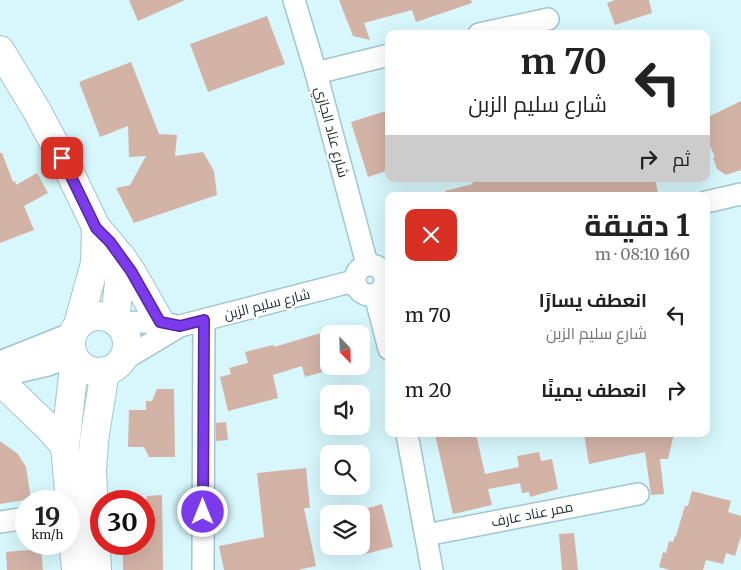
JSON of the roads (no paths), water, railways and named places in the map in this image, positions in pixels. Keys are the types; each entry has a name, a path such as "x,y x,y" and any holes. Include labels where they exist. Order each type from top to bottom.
{"street":[{"name":"شارع عناد الجازي","path":"294,0 316,73 361,273"},
{"path":"497,30 548,19"},
{"path":"0,50 37,111 70,173 96,228 114,248 170,324"},
{"path":"316,73 385,56"},
{"path":"710,201 741,194"},
{"path":"68,490 65,446 75,343 95,263 96,228"},
{"path":"114,248 120,273 116,322"},
{"path":"383,283 368,295 361,293 356,288 361,273 376,265 382,270 385,305"},
{"name":"شارع سليم الزبن","path":"116,322 170,324 204,320 361,273"},
{"path":"0,376 39,367 75,343 92,317 100,316 116,322 123,329 127,346 125,354 113,366 97,372 81,365 75,343"},
{"path":"203,570 204,320"},
{"name":"شارع سليم الزبن","path":"113,366 170,324"},
{"path":"0,362 75,343"},
{"path":"97,570 92,471 94,440 113,366"},
{"path":"0,381 48,426 65,446"},
{"path":"408,437 432,570"},
{"name":"ممر عناد عارف","path":"426,535 638,494"},
{"path":"0,522 15,520"},
{"path":"74,555 76,570"}]}
